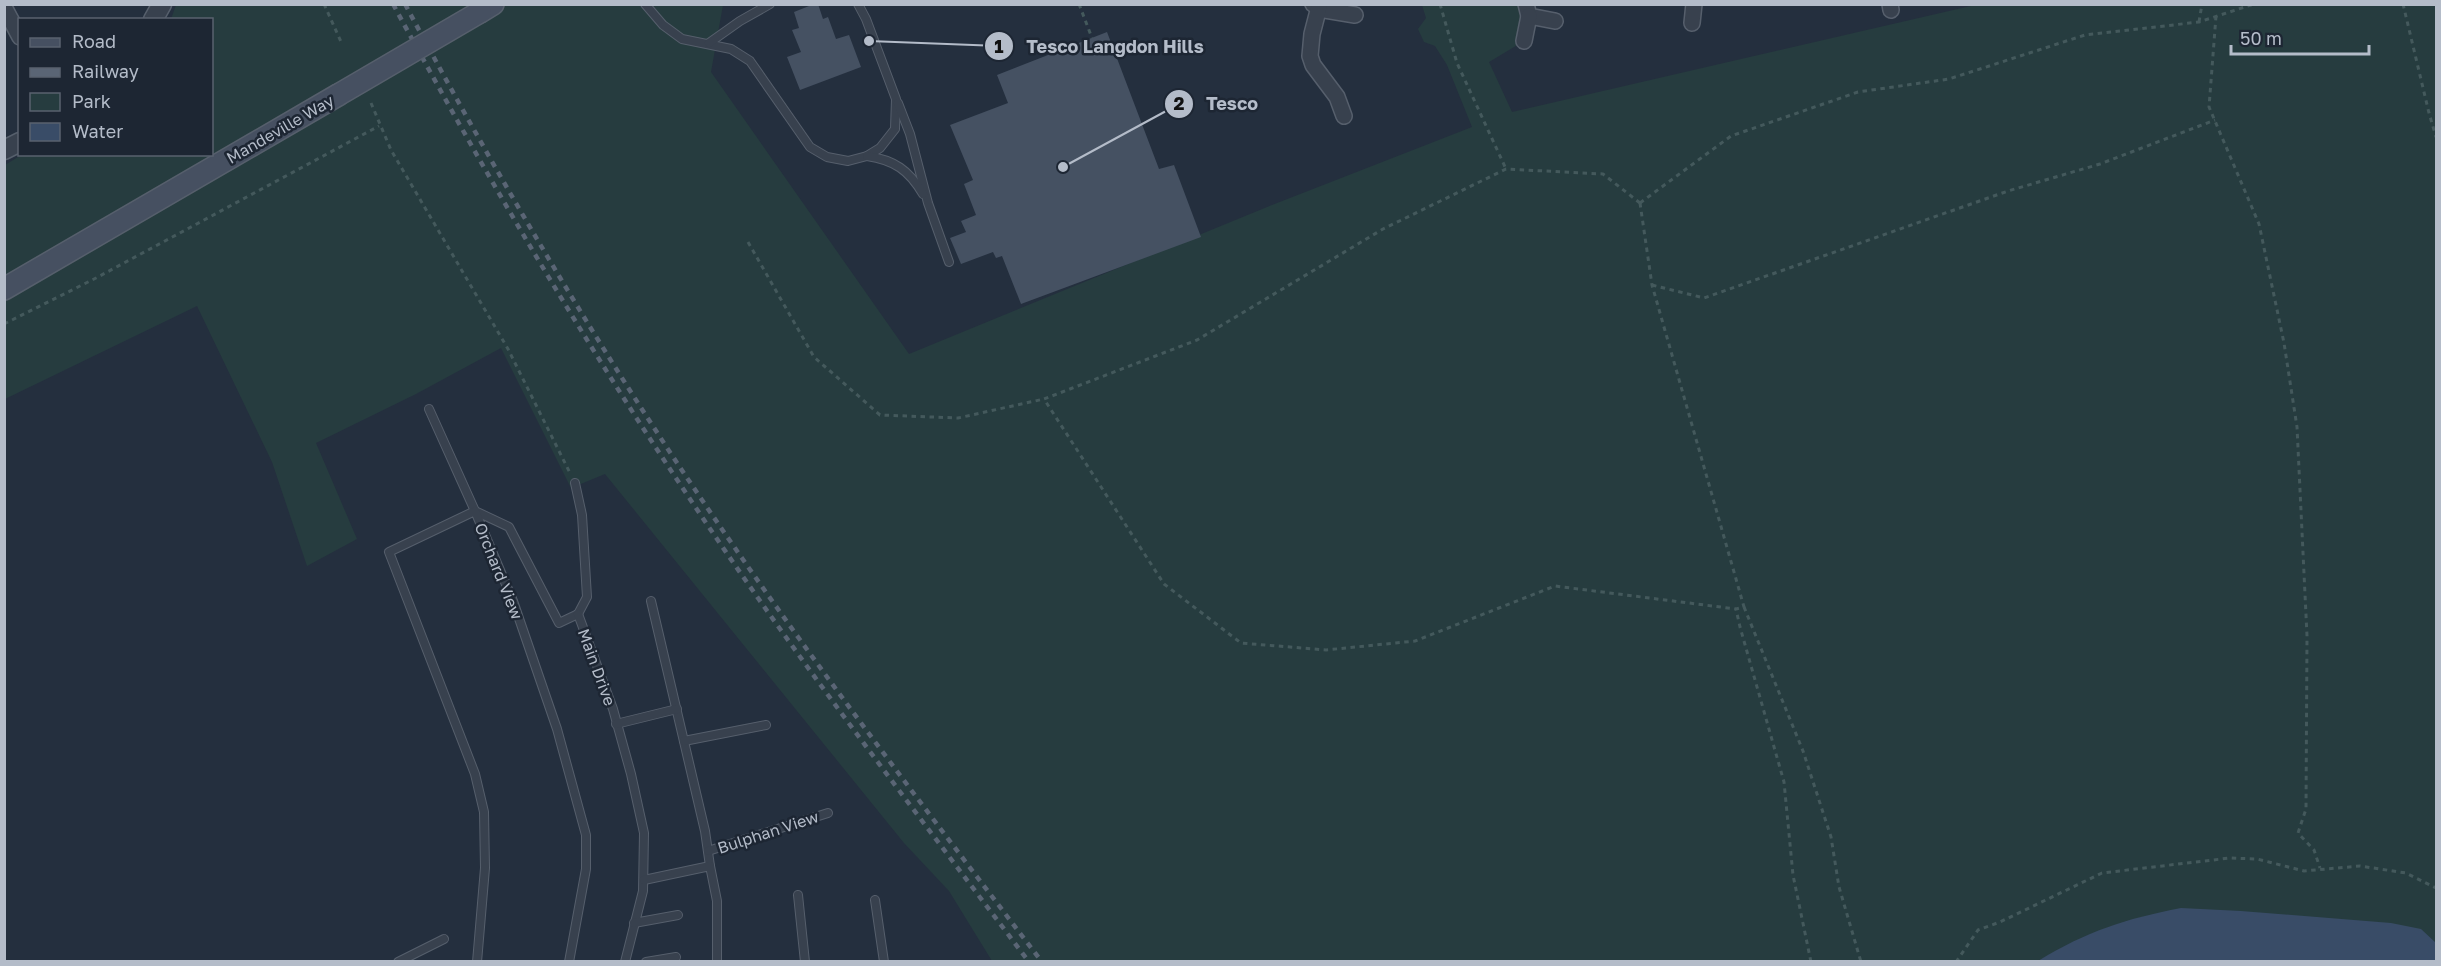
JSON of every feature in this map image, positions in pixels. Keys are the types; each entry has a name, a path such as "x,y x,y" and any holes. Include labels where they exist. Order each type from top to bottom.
{"main road":[{"name":"Mandeville Way","path":"4,289 487,8"}],"street":[{"path":"154,18 162,4"},
{"path":"1692,23 1694,4"},
{"path":"1344,116 1337,97 1313,65 1310,56 1312,34 1316,6 1355,15"},
{"path":"1524,41 1528,10 1555,21"},
{"path":"7,17 18,34"},
{"path":"4,150 18,143"}],"lane":[{"path":"645,4 663,25 682,39 709,43 731,50 750,60 810,147 827,157 848,161 867,156 880,148 895,129 896,99"},
{"path":"709,43 740,21 770,4"},
{"path":"858,4 866,19 910,134 928,203 949,262"},
{"path":"867,156 885,159 899,165 915,180 928,203"},
{"path":"429,409 475,511"},
{"path":"574,483 582,515 587,597 578,614"},
{"name":"Main Drive","path":"475,511 509,527 559,623 578,614 616,724 631,774 644,833 644,891 625,962"},
{"name":"Orchard View","path":"477,962 485,868 484,812 475,774 389,552 475,511 513,601 557,729 586,835 586,869 570,962"},
{"name":"Bulphan View","path":"651,601 705,831 717,902 717,962"},
{"path":"616,724 677,709"},
{"path":"684,741 766,724"},
{"name":"Bulphan View","path":"708,851 828,813"},
{"path":"644,880 710,866"},
{"path":"798,895 805,962"},
{"path":"875,900 884,962"},
{"path":"634,923 678,915"},
{"path":"398,962 444,939"},
{"path":"646,962 676,957"}],"path":[{"path":"324,4 342,44"},
{"path":"1079,4 1092,38"},
{"path":"1440,4 1457,63 1506,169"},
{"path":"2199,22 2202,4"},
{"path":"1640,203 1731,136 1858,92 1949,79 2085,35 2199,22 2254,4"},
{"path":"2403,4 2428,112 2436,136"},
{"path":"2216,15 2209,107 2259,224 2284,343 2297,427 2307,636 2306,809 2298,833 2314,850 2320,868"},
{"path":"371,103 391,150 508,349 574,483"},
{"path":"1652,285 1704,298 2008,191 2100,164 2214,120"},
{"path":"4,324 96,278 379,126"},
{"path":"748,242 814,357 880,415 958,418 1044,399 1197,340 1383,229 1506,169 1603,174 1640,203 1652,285 1744,607 1803,751 1831,837 1839,887 1862,962"},
{"path":"1044,399 1164,584 1241,643 1326,650 1414,641 1555,586 1736,609 1744,607"},
{"path":"1736,609 1784,782 1793,875 1811,962"},
{"path":"1956,962 1983,927 2000,922 2102,873 2230,858 2257,859 2304,871 2360,866 2406,873 2436,888"}],"green space":[{"path":"176,5 723,5 711,72 909,354 1272,205 1472,127 1447,65 1435,46 1424,42 1418,29 1426,18 1422,5 1526,5 1524,41 1489,62 1512,112 1975,5 2436,5 2436,961 992,961 949,891 904,843 605,474 571,488 501,348 416,394 316,443 357,539 307,566 272,462 197,306 5,399 5,165 20,156 213,156 213,18 171,18"}],"water":[{"path":"2181,908 2391,923 2421,929 2436,943 2436,961 2038,961 2107,927"}],"building":[{"path":"818,4 823,19 828,17 836,39 849,35 861,67 800,90 787,57 801,52 792,30 799,28 794,12"},
{"path":"1107,32 1159,169 1174,165 1201,237 1021,304 1002,256 996,258 993,252 961,264 950,238 966,232 961,221 976,215 964,184 973,180 950,125 1008,103 997,75"}],"railway":[{"path":"393,4 538,259 654,444 734,564 816,679 1029,962"},
{"path":"405,4 547,256 662,440 826,676 1042,962"}],"place":[{"name":"Tesco Langdon Hills","path":"869,41"},
{"name":"Tesco","path":"1063,167"}]}
